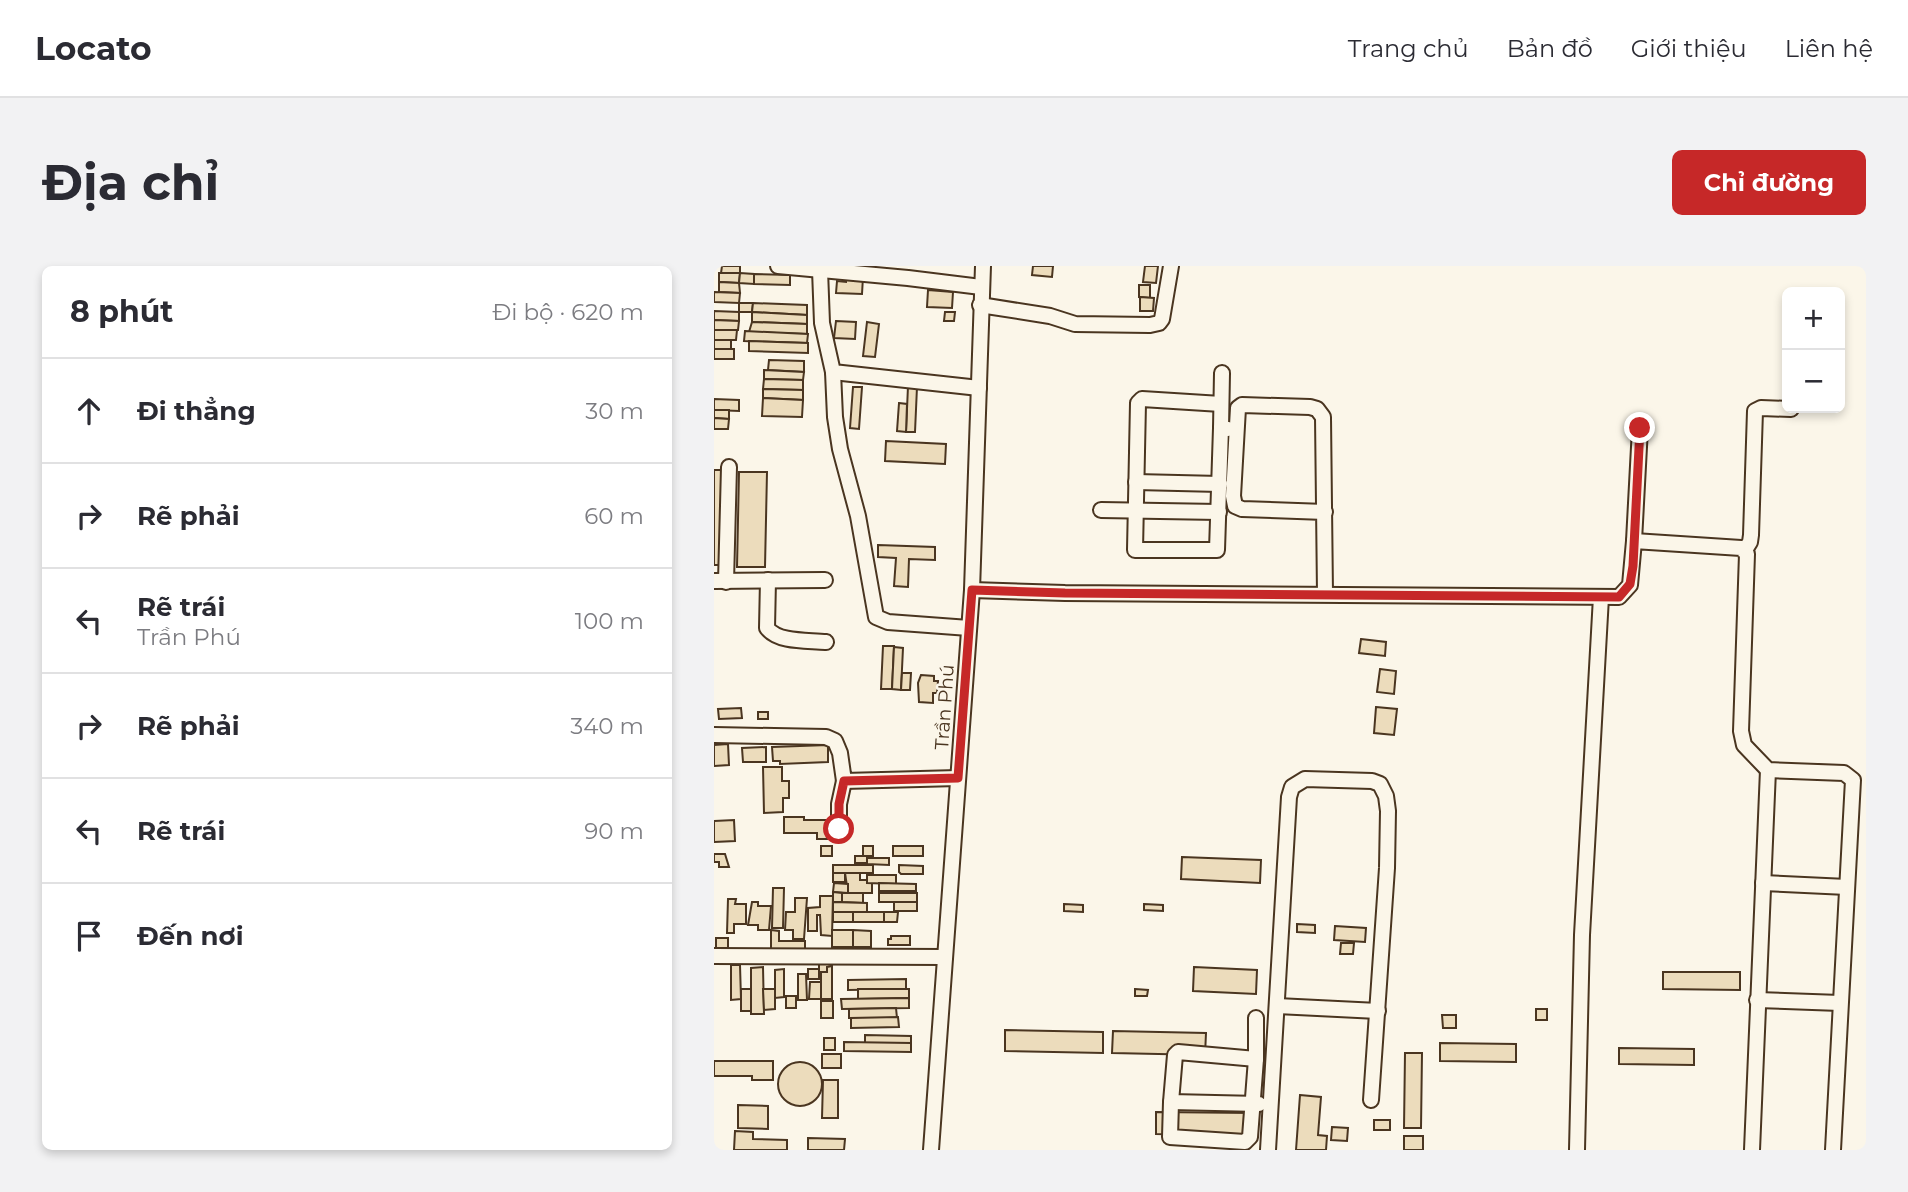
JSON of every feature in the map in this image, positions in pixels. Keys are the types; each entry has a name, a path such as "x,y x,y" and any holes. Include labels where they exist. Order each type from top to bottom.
{"street":[{"path":"778,266 981,287"},
{"name":"Trần Phú","path":"931,1150 972,590 983,266"},
{"path":"980,305 1050,316 1075,324 1150,325 1159,323 1162,319 1171,266"},
{"path":"812,268 832,372 840,449 858,516 876,617 888,622 969,628"},
{"path":"832,372 979,388"},
{"path":"1221,404 1142,399 1138,403 1135,550 1215,551 1219,546 1227,465 1221,428 1222,373"},
{"path":"1224,504 1220,484 1236,429 1238,408 1242,405 1310,407 1321,412 1325,594"},
{"path":"1745,551 1751,535 1755,411 1761,408 1782,409"},
{"path":"1221,428 1236,429"},
{"path":"972,590 1619,597 1630,584 1640,428"},
{"path":"729,467 720,581 825,580"},
{"path":"1136,482 1220,484"},
{"path":"1101,510 1136,511 1224,504 1242,509 1325,512"},
{"path":"1634,541 1738,548 1745,551 1741,738 1744,746 1768,770 1844,773 1853,780 1833,1150"},
{"path":"768,580 767,628 772,634 789,639 826,642"},
{"path":"1577,1150 1582,935 1601,597"},
{"path":"714,735 826,737 835,741 840,753 844,781 839,804 839,829"},
{"path":"1752,1150 1768,770"},
{"path":"844,781 958,778"},
{"path":"1268,1150 1289,797 1292,787 1305,779 1372,781 1380,784 1387,796 1387,868 1371,1100"},
{"path":"1763,883 1847,887"},
{"path":"714,956 945,957"},
{"path":"1757,1000 1840,1003"},
{"path":"1278,1006 1378,1011"},
{"path":"1256,1018 1256,1059 1251,1137 1245,1142 1170,1136 1175,1055 1178,1052 1256,1059"},
{"path":"1171,1102 1271,1104"}],"building":[{"path":"722,266 740,266 740,273 721,273"},
{"path":"1033,266 1053,266 1052,277 1032,275"},
{"path":"1145,266 1158,266 1156,283 1143,282"},
{"path":"719,273 740,273 739,283 719,282"},
{"path":"740,273 754,274 754,284 739,283"},
{"path":"754,274 790,275 790,285 754,284"},
{"path":"846,276 863,277 862,294 836,293 837,281 846,282"},
{"path":"719,282 739,283 740,293 719,292"},
{"path":"1139,285 1150,285 1150,298 1139,297"},
{"path":"928,290 953,292 952,308 927,307"},
{"path":"714,292 740,293 739,303 714,302"},
{"path":"1140,297 1154,298 1153,311 1140,311"},
{"path":"739,303 753,303 752,312 739,312"},
{"path":"753,303 807,305 807,315 752,312"},
{"path":"714,311 739,312 739,321 714,320"},
{"path":"752,312 807,315 807,324 752,322"},
{"path":"945,312 955,312 954,321 944,321"},
{"path":"714,320 739,321 738,330 714,330"},
{"path":"836,321 856,322 855,339 834,338"},
{"path":"752,322 807,324 807,334 749,332"},
{"path":"867,322 879,324 875,357 863,356"},
{"path":"714,330 737,330 736,340 714,340"},
{"path":"745,331 808,334 807,343 744,341"},
{"path":"714,340 731,340 731,349 714,349"},
{"path":"749,341 808,343 808,353 749,351"},
{"path":"714,349 734,349 734,359 714,359"},
{"path":"769,360 804,361 804,372 768,370"},
{"path":"764,370 804,372 803,380 764,379"},
{"path":"764,379 803,380 803,390 763,389"},
{"path":"908,386 917,387 915,432 906,432"},
{"path":"853,387 862,387 859,429 850,428"},
{"path":"763,389 803,390 803,400 763,398"},
{"path":"763,398 803,400 802,417 762,416"},
{"path":"714,399 739,400 739,411 714,410"},
{"path":"899,403 907,404 906,432 897,431"},
{"path":"714,410 729,410 729,419 714,418"},
{"path":"714,418 729,419 728,429 714,429"},
{"path":"886,441 946,444 945,464 885,461"},
{"path":"714,470 722,470 721,565 714,565"},
{"path":"739,472 767,472 765,567 737,567"},
{"path":"878,545 935,547 935,560 909,559 908,587 894,586 896,558 878,557"},
{"path":"1361,639 1386,642 1385,656 1359,653"},
{"path":"883,646 894,646 892,689 881,689"},
{"path":"894,647 903,648 901,690 892,689"},
{"path":"1380,669 1396,671 1394,694 1377,692"},
{"path":"902,673 911,673 910,690 901,690"},
{"path":"921,675 934,676 934,681 938,681 937,693 933,693 933,703 919,702 918,683"},
{"path":"1376,707 1397,709 1394,735 1374,733"},
{"path":"741,708 742,718 719,719 718,709"},
{"path":"758,712 768,712 768,719 758,719"},
{"path":"728,744 729,765 714,766 714,745"},
{"path":"828,745 828,762 780,764 780,761 773,761 772,747"},
{"path":"766,747 766,762 743,762 742,748"},
{"path":"763,767 782,767 782,781 789,781 789,798 783,798 783,812 764,813"},
{"path":"784,817 826,820 827,839 817,839 817,833 784,833"},
{"path":"734,820 735,841 714,842 714,821"},
{"path":"821,846 832,846 832,856 821,856"},
{"path":"863,846 873,846 873,856 863,856"},
{"path":"893,846 923,846 923,856 893,856"},
{"path":"714,854 725,854 729,867 719,867 719,862 714,862"},
{"path":"855,856 867,856 867,863 855,863"},
{"path":"1182,857 1261,860 1260,883 1181,879"},
{"path":"867,858 889,858 889,865 867,864"},
{"path":"833,865 873,865 873,873 833,873"},
{"path":"899,865 923,866 923,874 901,874"},
{"path":"833,873 845,873 845,882 833,882"},
{"path":"845,873 860,873 860,880 872,883 872,893 848,893"},
{"path":"867,875 896,875 896,884 867,883"},
{"path":"834,883 848,884 848,893 833,892"},
{"path":"879,883 916,884 916,891 879,891"},
{"path":"773,888 784,888 783,928 772,928"},
{"path":"833,892 842,893 842,902 833,902"},
{"path":"842,893 863,893 863,903 842,902"},
{"path":"879,893 917,893 917,902 879,902"},
{"path":"820,896 833,896 832,936 821,935 820,915 817,915 817,931 808,931 808,908 820,907"},
{"path":"795,898 807,898 804,939 793,939 793,930 785,930 786,912 795,912"},
{"path":"728,899 736,899 735,904 746,904 746,924 734,924 734,933 727,933"},
{"path":"752,902 758,902 758,906 771,906 769,930 758,930 758,925 748,925"},
{"path":"833,902 867,903 867,912 833,912"},
{"path":"894,902 917,902 917,911 894,911"},
{"path":"1064,904 1083,905 1083,912 1064,911"},
{"path":"1144,904 1163,905 1163,911 1144,910"},
{"path":"833,912 853,912 853,922 833,922"},
{"path":"853,912 884,912 884,922 853,922"},
{"path":"884,912 898,912 897,922 884,922"},
{"path":"1297,924 1315,925 1315,933 1297,932"},
{"path":"1335,926 1366,928 1365,942 1334,940"},
{"path":"771,930 779,931 779,941 805,941 805,950 771,950"},
{"path":"832,930 853,930 853,947 832,947"},
{"path":"853,930 871,931 871,947 853,947"},
{"path":"891,936 910,936 910,945 888,945"},
{"path":"716,938 728,938 728,948 716,948"},
{"path":"1341,943 1354,943 1353,954 1340,954"},
{"path":"819,958 832,958 832,966 827,967 827,972 819,972"},
{"path":"731,965 740,965 741,999 731,1000"},
{"path":"832,966 832,999 821,999 821,972 827,972 827,967"},
{"path":"763,967 764,1014 751,1014 751,968"},
{"path":"1194,967 1257,970 1256,994 1193,991"},
{"path":"784,969 784,997 775,998 775,970"},
{"path":"808,969 819,969 819,979 808,979"},
{"path":"1663,972 1740,972 1740,990 1663,989"},
{"path":"798,974 806,974 807,1000 798,1000"},
{"path":"906,979 906,989 848,990 848,980"},
{"path":"810,982 821,982 821,999 809,999"},
{"path":"741,989 751,989 751,1011 741,1011"},
{"path":"763,989 775,989 775,1009 764,1010"},
{"path":"858,989 909,989 909,998 858,999"},
{"path":"1135,989 1148,990 1147,996 1135,996"},
{"path":"786,996 796,996 796,1008 786,1008"},
{"path":"909,998 909,1008 842,1009 841,999"},
{"path":"821,1001 833,1001 833,1018 821,1018"},
{"path":"896,1008 897,1018 849,1018 849,1009"},
{"path":"1536,1009 1547,1009 1547,1020 1536,1020"},
{"path":"1442,1015 1456,1015 1456,1028 1443,1028"},
{"path":"898,1017 899,1027 851,1028 851,1018"},
{"path":"1005,1030 1103,1032 1103,1053 1005,1051"},
{"path":"1113,1031 1206,1033 1205,1055 1112,1053"},
{"path":"865,1035 911,1036 911,1043 865,1043"},
{"path":"824,1038 835,1038 835,1050 824,1050"},
{"path":"844,1042 911,1043 911,1052 844,1051"},
{"path":"1440,1043 1516,1044 1516,1062 1440,1061"},
{"path":"1619,1048 1694,1049 1694,1065 1619,1064"},
{"path":"1405,1053 1422,1053 1421,1128 1404,1128"},
{"path":"822,1054 841,1054 841,1068 822,1068"},
{"path":"714,1061 773,1061 773,1080 752,1080 752,1076 714,1076"},
{"path":"800,1062 815,1069 822,1084 815,1099 800,1106 785,1099 778,1084 785,1069"},
{"path":"823,1080 838,1080 838,1118 822,1118"},
{"path":"1300,1095 1321,1097 1318,1135 1327,1136 1326,1150 1296,1150"},
{"path":"738,1105 768,1106 768,1129 738,1128"},
{"path":"1156,1112 1252,1113 1252,1136 1156,1134"},
{"path":"1374,1120 1390,1120 1390,1130 1374,1130"},
{"path":"1332,1127 1348,1128 1347,1141 1331,1140"},
{"path":"735,1131 753,1132 753,1139 787,1140 787,1150 734,1150"},
{"path":"1404,1136 1423,1136 1423,1150 1404,1150"},
{"path":"808,1138 845,1139 844,1150 808,1150"}],"route":[{"path":"839,829 840,792 844,781 958,778 972,590 1619,597 1630,584 1633,566 1640,428"}]}
